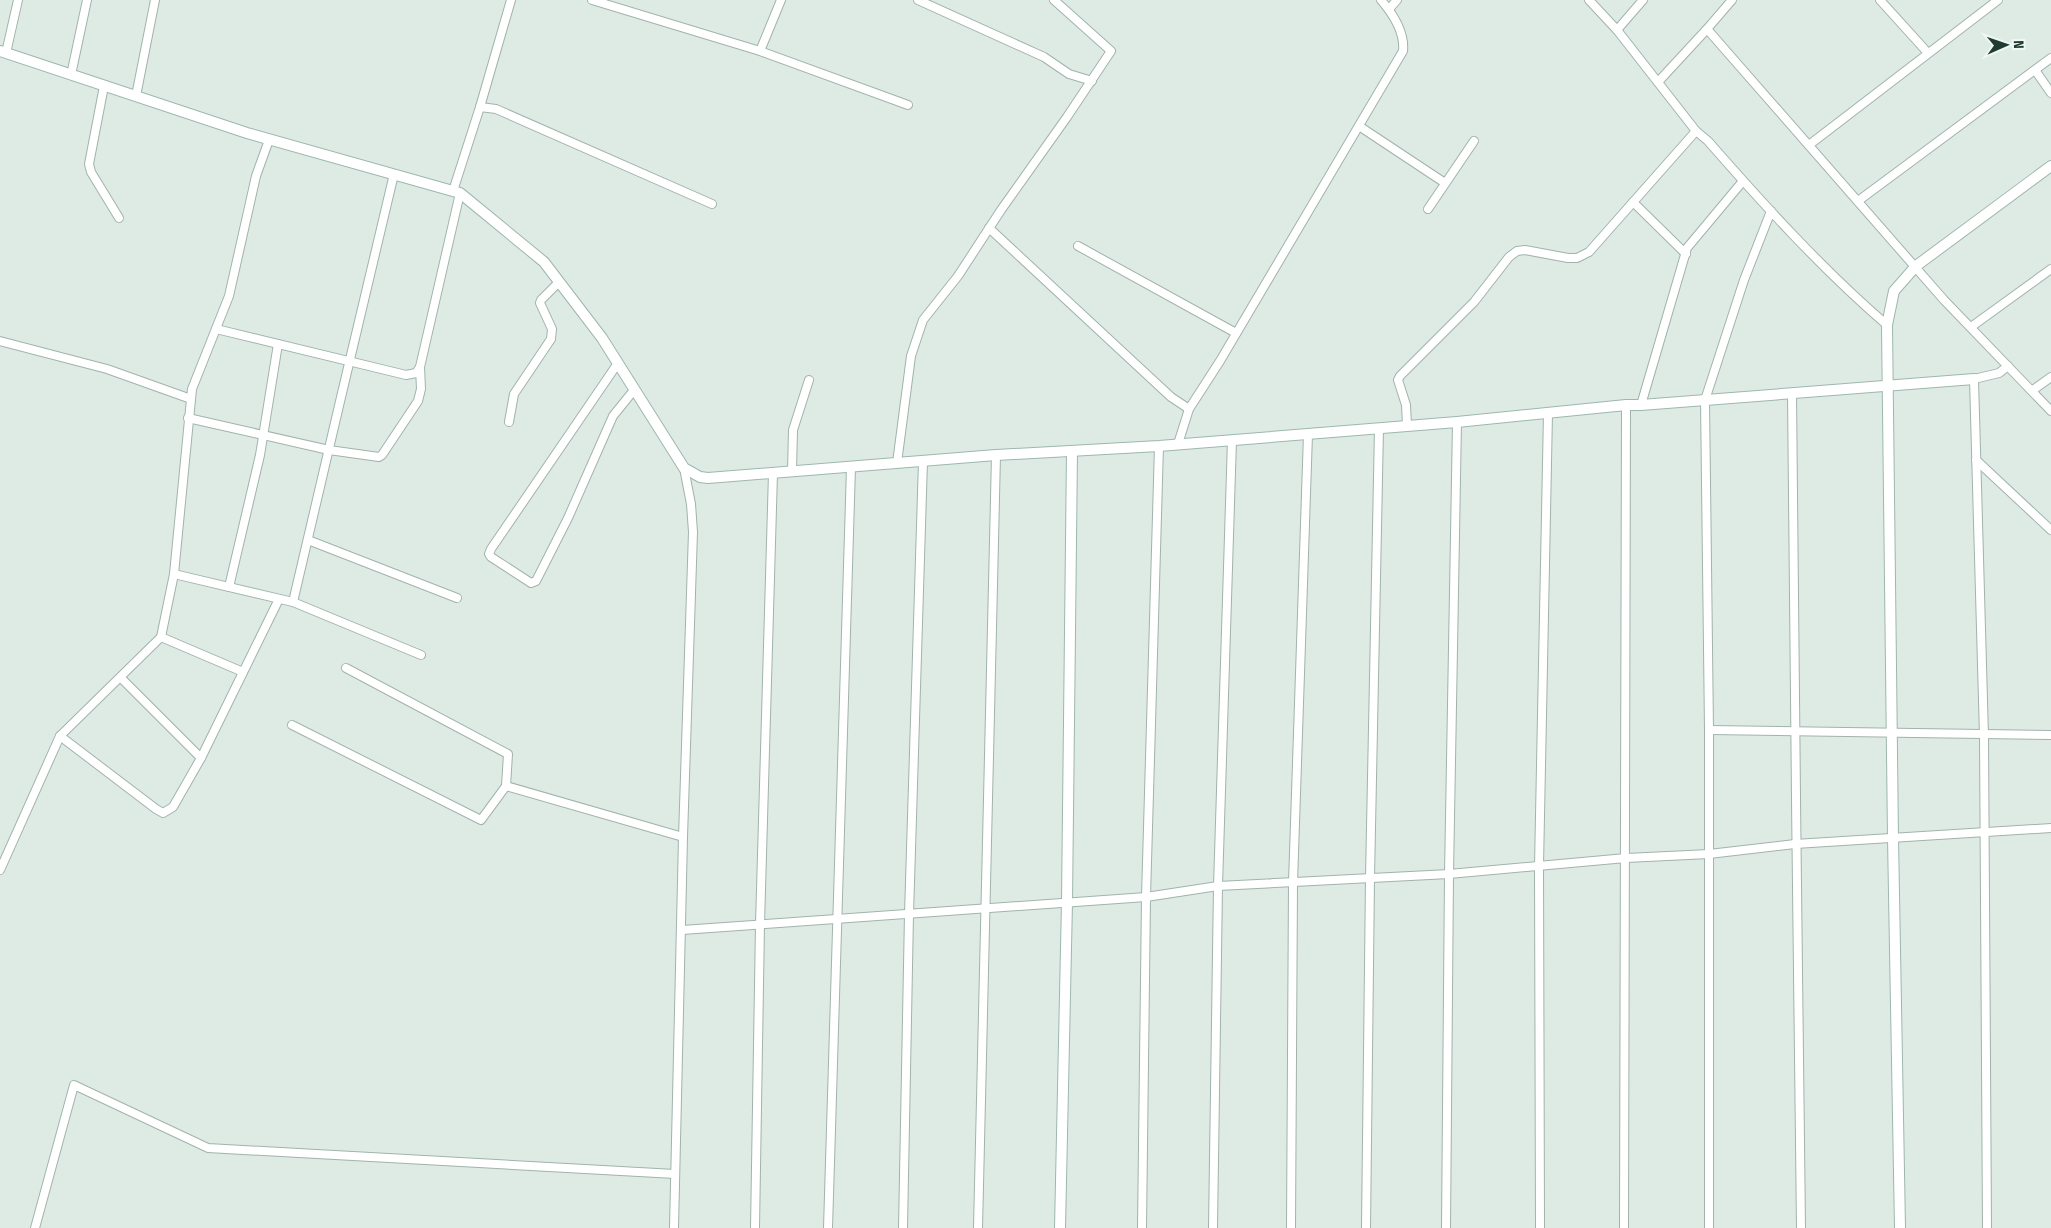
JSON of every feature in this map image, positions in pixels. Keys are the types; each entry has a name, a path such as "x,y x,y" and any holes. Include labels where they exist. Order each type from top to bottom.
{"street":[{"path":"18,0 3,52 269,140 456,192 544,262 602,338 684,468 694,532 683,837 674,1228"},
{"path":"71,75 87,0"},
{"path":"136,96 155,0"},
{"path":"188,418 329,450 375,457 382,455 418,401 421,390 420,367 456,192 510,0"},
{"path":"592,0 760,51 908,105"},
{"path":"760,51 782,0"},
{"path":"918,0 930,2 1044,57 1069,74 1092,80"},
{"path":"897,463 911,356 919,328 927,313 958,276 1111,51 1054,0"},
{"path":"1178,444 1189,409 1403,51 1402,32 1382,0"},
{"path":"1389,9 1397,0"},
{"path":"1589,0 1617,30 1696,131 1708,141 1743,181 1858,300 1887,325"},
{"path":"1617,30 1643,0"},
{"path":"1658,82 1732,0"},
{"path":"1809,145 1998,0"},
{"path":"1885,2 1928,54"},
{"path":"1707,29 1944,300 2033,390 2051,411"},
{"path":"1858,201 2051,58"},
{"path":"2035,70 2051,93"},
{"path":"104,86 89,164 91,172 119,218"},
{"path":"480,107 496,109 712,204"},
{"path":"1359,126 1445,183"},
{"path":"1407,425 1406,405 1398,380 1400,376 1474,302 1509,257 1525,250 1568,258 1583,256 1603,237 1696,131"},
{"path":"0,870 60,736 161,637 174,574 192,389 229,296 256,176 269,140"},
{"path":"1428,209 1474,141"},
{"path":"1900,1228 1887,325 1894,291 1916,266 2051,166"},
{"path":"293,602 348,360 394,174"},
{"path":"1641,405 1687,248 1743,181"},
{"path":"1633,202 1686,254"},
{"path":"1710,1228 1709,730 1705,400 1744,280 1771,210"},
{"path":"989,228 1171,397 1189,409"},
{"path":"1078,246 1236,333"},
{"path":"1971,327 2051,269"},
{"path":"508,422 514,394 551,339 552,329 540,303 559,282"},
{"path":"216,329 406,375 416,373 420,367"},
{"path":"0,341 106,369 191,399"},
{"path":"229,587 260,455 278,344"},
{"path":"618,363 491,549 489,554 491,558 531,583 536,581 568,518 613,416 634,390"},
{"path":"684,468 700,477 708,478 996,455 1159,446 1457,422 1626,405 1974,379 2000,373 2008,366"},
{"path":"2033,390 2051,377"},
{"path":"1974,379 1984,736 1987,1228"},
{"path":"792,471 793,430 809,380"},
{"path":"1792,393 1796,732 1795,844 1801,1228"},
{"path":"1624,1228 1626,405"},
{"path":"1540,1228 1539,866 1548,413"},
{"path":"1446,1228 1449,874 1457,422"},
{"path":"1366,1228 1370,878 1379,428"},
{"path":"1291,1228 1293,883 1308,434"},
{"path":"1214,1228 1218,886 1232,440"},
{"path":"1142,1228 1146,897 1159,446"},
{"path":"1060,1228 1067,902 1072,451"},
{"path":"978,1228 996,455"},
{"path":"1976,460 2051,530"},
{"path":"903,1228 909,914 923,461"},
{"path":"828,1228 851,466"},
{"path":"755,1228 760,924 773,473"},
{"path":"308,540 457,598"},
{"path":"174,574 293,602 421,656"},
{"path":"60,736 163,813 173,807 201,758 278,598"},
{"path":"161,637 243,672"},
{"path":"292,725 481,820 506,786 508,754 346,668"},
{"path":"121,678 201,758"},
{"path":"1709,730 1892,732 1984,736 2051,735"},
{"path":"506,786 683,837"},
{"path":"682,930 1146,897 1218,886 1449,874 1626,858 1709,854 1795,844 2051,828"},
{"path":"35,1228 74,1085 208,1148 675,1174"}]}
